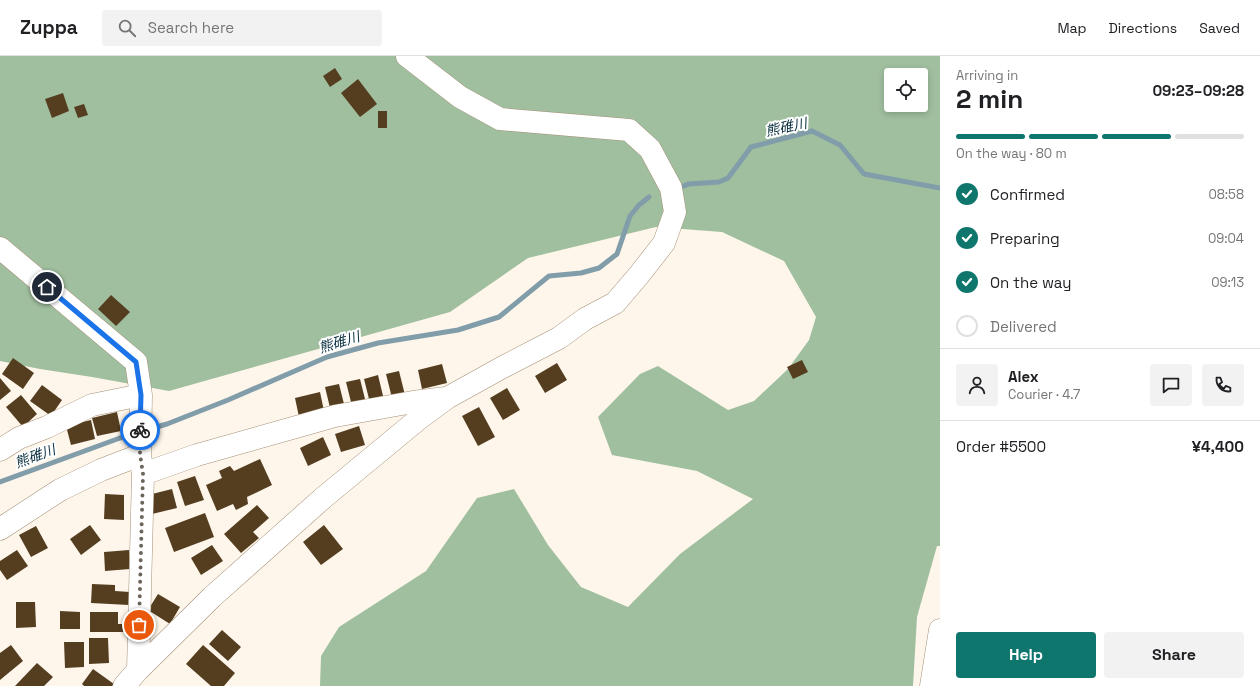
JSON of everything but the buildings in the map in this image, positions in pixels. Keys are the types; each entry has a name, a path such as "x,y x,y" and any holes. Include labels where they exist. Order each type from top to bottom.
{"street":[{"path":"131,678 212,597 323,498 421,417 447,398 559,338 585,319 615,303 640,275 664,243 675,212 671,188 650,149 629,130 500,119 460,97 407,56"},
{"path":"0,248 136,362 141,395 141,457 131,678"},
{"path":"0,450 19,438 47,427 92,405 141,395"},
{"path":"0,529 60,490 101,470 141,457 197,455 335,416 413,402 447,398"},
{"path":"931,686 940,630"}],"green space":[{"path":"0,56 940,56 940,546 937,546 917,617 913,686 320,686 321,656 339,627 426,571 477,498 514,489 548,545 581,587 628,607 680,554 753,499 697,471 612,455 598,417 640,374 658,366 728,410 754,401 788,369 809,340 816,317 784,261 722,232 656,227 528,258 450,312 169,391 0,361"}],"waterway":[{"name":"熊碓川","path":"684,186 688,184 719,182 728,178 751,147 812,131 840,145 864,174 940,188"},
{"name":"熊碓川","path":"146,430 167,424 228,400 327,357 378,343 458,330 499,317 549,276 581,273 599,268 617,254 630,216 639,205 649,197"},
{"name":"熊碓川","path":"0,482 134,434"}],"way so far":[{"path":"139,625 143,474 140,454 140,430"}],"route":[{"path":"47,287 136,362 141,395 140,430"}]}
